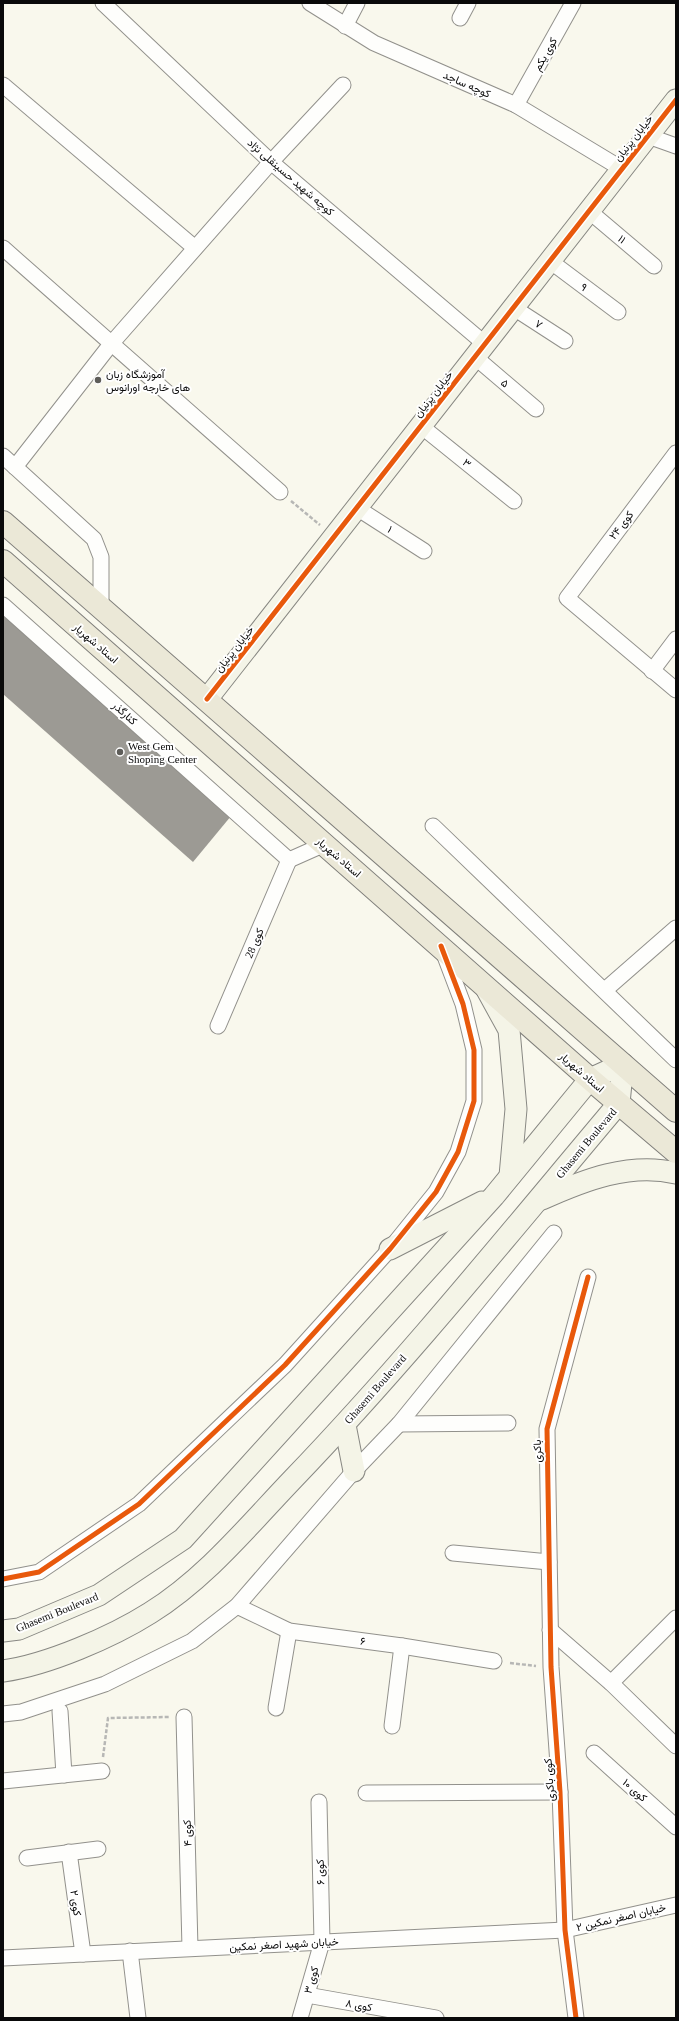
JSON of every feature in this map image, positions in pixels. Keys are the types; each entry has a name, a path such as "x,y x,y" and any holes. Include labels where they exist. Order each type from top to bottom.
{"main road":[{"name":"خیابان پرنیان","path":"207,699 676,100"},
{"path":"3,522 676,1111"},
{"name":"استاد شهریار","path":"3,561 590,1079 676,1152"},
{"path":"483,984 508,1030 516,1109 510,1176"},
{"name":"Ghasemi Boulevard","path":"3,1631 20,1629 99,1595 183,1539 494,1196 590,1079 623,1064"},
{"name":"Ghasemi Boulevard","path":"3,1671 17,1669 87,1646 150,1613 204,1573 345,1425 619,1103 623,1064"},
{"path":"536,1201 582,1181 616,1172 659,1169 676,1173"},
{"path":"390,1249 494,1196"},
{"path":"345,1425 354,1471"}],"street":[{"name":"کوچه شهید حسینقلی نژاد","path":"103,3 271,162 480,350"},
{"name":"کوچه ساجد","path":"310,3 374,43 516,105 622,170"},
{"path":"345,26 357,3"},
{"path":"460,18 468,3"},
{"name":"کوی یکم","path":"516,105 573,3"},
{"path":"3,85 195,248"},
{"path":"15,467 111,344 271,162 343,85"},
{"path":"648,136 676,146"},
{"name":"۱۱","path":"589,211 654,266"},
{"path":"3,248 280,492"},
{"name":"۹","path":"550,261 618,312"},
{"name":"۷","path":"514,308 565,341"},
{"name":"۵","path":"480,350 536,409"},
{"name":"۳","path":"421,426 514,501"},
{"name":"کوی ۲۴","path":"652,671 566,598 676,453"},
{"path":"3,456 94,539 102,557 101,607"},
{"name":"۱","path":"357,508 424,551"},
{"name":"کنارگذر","path":"3,605 289,860"},
{"path":"676,639 652,671 676,690"},
{"path":"433,826 606,990 676,1060"},
{"path":"289,860 325,844"},
{"name":"کوی 28","path":"218,1026 289,860"},
{"path":"606,990 676,928"},
{"path":"3,1579 39,1572 140,1504 284,1365 390,1249 436,1192 458,1152 474,1101 474,1050 463,1004 441,946"},
{"path":"3,1714 21,1712 105,1684 192,1641 237,1606 354,1471 399,1424 554,1233"},
{"name":"باکری","path":"550,1630 547,1429 588,1277"},
{"path":"399,1424 508,1423"},
{"path":"453,1553 549,1562"},
{"name":"۶","path":"237,1606 289,1631 402,1646 494,1661"},
{"path":"611,1684 676,1618"},
{"path":"550,1630 611,1684 676,1746"},
{"name":"کوی باکری","path":"550,1630 551,1667 560,1792 565,1930 576,2018"},
{"path":"276,1708 289,1631"},
{"path":"392,1726 402,1646"},
{"path":"60,1711 64,1775"},
{"name":"کوی ۴","path":"184,1717 190,1948"},
{"name":"کوی ۱۰","path":"594,1753 676,1827"},
{"path":"3,1781 102,1771"},
{"path":"366,1793 560,1792"},
{"name":"کوی ۶","path":"319,1802 322,1942"},
{"path":"27,1858 98,1848"},
{"name":"کوی ۲","path":"69,1852 83,1954"},
{"name":"خیابان اصغر نمکین ۲","path":"565,1930 676,1905"},
{"name":"خیابان شهید اصغر نمکین","path":"3,1958 565,1930"},
{"name":"کوی ۳","path":"300,2018 322,1942"},
{"path":"130,1951 138,2018"},
{"name":"کوی ۸","path":"307,1995 436,2018"}],"path":[{"path":"280,492 334,537"},
{"path":"494,1661 551,1667"},
{"path":"102,1771 108,1718 184,1717"}],"building":[{"name":"West Gem Shoping Center","path":"3,599 236,810 193,862 3,694"}],"cycle path":[{"path":"207,699 676,100"},
{"path":"3,1579 39,1572 139,1504 285,1365 390,1249 436,1192 458,1152 474,1101 474,1050 463,1004 441,946"},
{"path":"576,2018 565,1930 560,1792 551,1667 547,1429 588,1277"}],"place":[{"name":"آموزشگاه زبان های خارجه اورانوس","path":"98,380"},
{"name":"West Gem Shoping Center","path":"120,752"}]}
